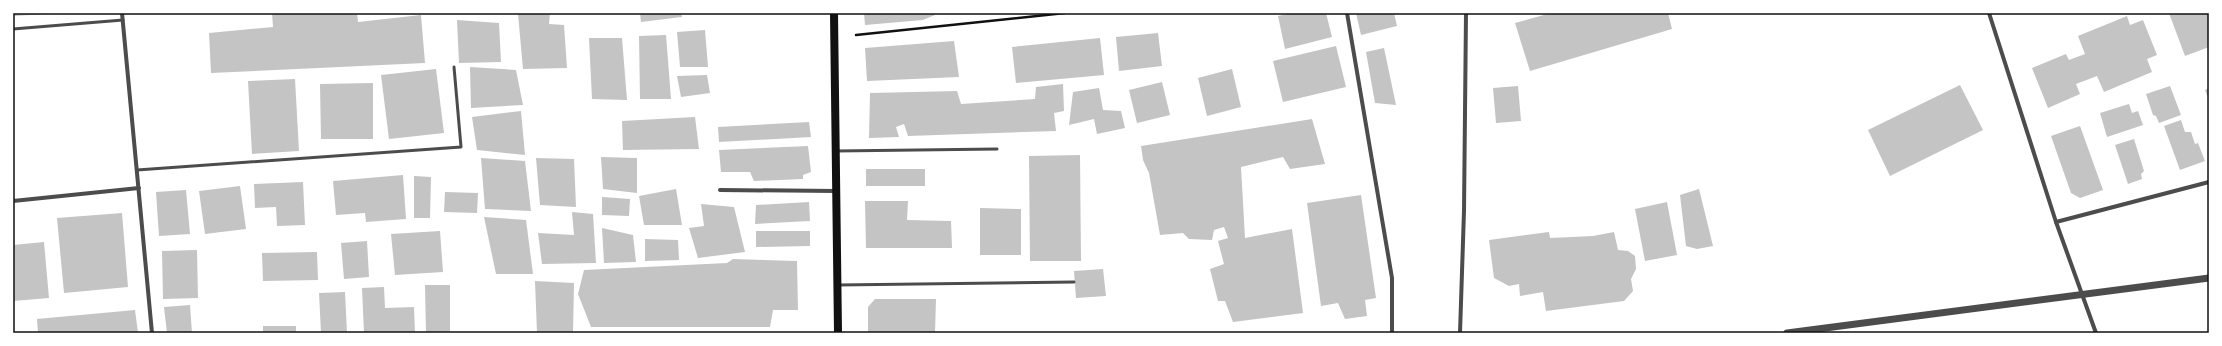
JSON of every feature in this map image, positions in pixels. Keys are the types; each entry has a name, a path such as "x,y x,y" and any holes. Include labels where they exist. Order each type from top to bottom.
{"main road":[{"path":"834,13 838,333"}],"street":[{"path":"122,13 152,333"},
{"path":"1346,13 1392,278 1392,333"},
{"path":"1460,333 1464,211 1466,13"},
{"path":"1989,13 2056,222 2096,333"},
{"path":"2056,222 2209,182"},
{"path":"13,201 139,188"},
{"path":"720,190 836,191"},
{"path":"1787,333 2209,278"}],"lane":[{"path":"13,29 123,20"},
{"path":"137,170 461,147 454,68"},
{"path":"836,151 997,149"},
{"path":"838,285 1074,282"}],"path":[{"path":"856,35 1065,13"}],"building":[{"path":"13,13 48,13 48,14 13,16"},
{"path":"272,13 357,13 358,22 421,15 425,63 211,73 209,33 273,27"},
{"path":"550,13 549,24 564,25 567,68 523,69 518,14"},
{"path":"640,13 681,13 682,17 641,22"},
{"path":"864,13 935,13 935,15 923,20 865,25"},
{"path":"1292,13 1326,13 1332,37 1285,49 1278,16"},
{"path":"1356,13 1394,13 1397,26 1361,35"},
{"path":"1551,13 1668,13 1672,29 1530,71 1515,23"},
{"path":"2169,13 2209,13 2209,47 2185,56"},
{"path":"2127,16 2130,25 2143,20 2157,55 2147,59 2152,72 2104,92 2097,76 2076,84 2080,94 2048,108 2032,68 2066,54 2069,60 2085,54 2078,36"},
{"path":"457,20 499,23 501,62 459,63"},
{"path":"705,30 708,67 680,67 677,32"},
{"path":"1158,33 1162,66 1119,71 1116,37"},
{"path":"666,35 671,99 640,99 639,36"},
{"path":"589,38 622,38 627,100 592,99"},
{"path":"1100,38 1104,75 1016,83 1012,47"},
{"path":"954,41 959,77 867,81 865,48"},
{"path":"1336,46 1346,87 1283,102 1273,61"},
{"path":"1384,48 1396,105 1375,103 1366,52"},
{"path":"470,67 516,70 523,105 471,108"},
{"path":"436,69 444,133 389,139 381,75"},
{"path":"1232,69 1241,107 1207,116 1198,78"},
{"path":"707,75 710,93 681,97 677,76"},
{"path":"295,79 299,151 252,154 248,81"},
{"path":"1162,82 1170,115 1137,123 1129,90"},
{"path":"373,83 373,139 321,139 320,84"},
{"path":"1063,84 1064,111 1054,113 1056,131 908,136 904,124 896,127 899,137 869,138 870,93 957,91 961,104 1035,99 1036,87"},
{"path":"1960,85 1983,130 1890,176 1868,130"},
{"path":"1518,86 1521,121 1496,123 1493,88"},
{"path":"2170,86 2181,115 2159,123 2156,116 2153,115 2146,94"},
{"path":"1099,88 1103,110 1121,111 1125,128 1097,134 1094,119 1069,125 1073,92"},
{"path":"2209,88 2209,100 2205,90"},
{"path":"2129,104 2132,113 2138,111 2143,125 2107,137 2100,113"},
{"path":"521,111 525,155 477,150 472,117"},
{"path":"695,117 699,149 623,150 622,121"},
{"path":"1312,119 1325,164 1290,169 1283,157 1241,167 1245,238 1292,229 1303,313 1233,322 1225,301 1218,301 1210,269 1224,264 1218,241 1228,238 1224,227 1214,230 1212,240 1189,239 1183,233 1160,235 1149,173 1143,160 1141,146"},
{"path":"2181,120 2185,132 2191,132 2195,144 2198,143 2205,161 2180,170 2164,126"},
{"path":"809,122 811,137 719,142 718,127"},
{"path":"2080,126 2103,190 2080,198 2071,193 2051,136"},
{"path":"2134,139 2144,171 2141,174 2142,179 2128,184 2115,145"},
{"path":"808,146 811,172 803,175 803,179 754,181 750,172 721,172 719,150"},
{"path":"1080,155 1081,261 1030,261 1029,156"},
{"path":"601,157 637,158 637,193 603,189"},
{"path":"481,158 525,161 531,211 485,209"},
{"path":"536,158 574,159 576,207 540,205"},
{"path":"866,169 925,169 925,186 866,186"},
{"path":"403,175 406,219 366,222 365,213 336,215 333,181"},
{"path":"414,176 431,177 430,218 414,218"},
{"path":"303,182 305,225 277,226 276,207 255,208 254,184"},
{"path":"240,186 246,229 205,234 199,191"},
{"path":"676,189 682,225 644,225 639,196"},
{"path":"1699,189 1713,246 1697,249 1686,246 1680,195"},
{"path":"186,190 190,234 159,236 156,192"},
{"path":"445,192 478,193 477,213 444,212"},
{"path":"1361,195 1376,298 1365,300 1367,316 1345,319 1338,303 1321,306 1307,203"},
{"path":"602,197 630,199 629,216 602,215"},
{"path":"865,201 908,201 907,220 951,221 952,248 866,248"},
{"path":"809,202 810,221 755,224 756,205"},
{"path":"1667,202 1677,255 1645,261 1635,209"},
{"path":"701,204 734,207 745,252 698,258 689,228 704,226"},
{"path":"980,208 1021,209 1021,255 980,255"},
{"path":"572,212 593,214 596,263 542,264 538,233 574,235"},
{"path":"122,213 128,287 64,293 57,218"},
{"path":"484,217 526,220 533,274 496,274"},
{"path":"602,228 633,235 636,262 604,263"},
{"path":"440,231 443,272 395,275 391,234"},
{"path":"756,231 810,231 810,246 756,247"},
{"path":"1549,232 1550,238 1593,236 1614,232 1618,250 1628,251 1635,256 1636,269 1631,279 1633,291 1624,301 1546,311 1543,292 1520,296 1519,284 1509,286 1494,278 1489,240"},
{"path":"645,239 678,240 679,260 645,261"},
{"path":"367,241 369,277 344,279 341,243"},
{"path":"44,242 49,298 13,301 13,245"},
{"path":"197,250 198,298 163,299 162,251"},
{"path":"317,252 318,280 263,281 262,253"},
{"path":"733,259 797,261 798,310 773,310 770,327 591,327 578,294 584,270 727,263"},
{"path":"1103,269 1106,296 1076,298 1074,271"},
{"path":"535,281 574,283 573,333 537,333"},
{"path":"425,285 450,285 450,333 426,333"},
{"path":"384,287 385,308 414,307 415,333 364,333 362,288"},
{"path":"345,292 347,333 321,333 319,293"},
{"path":"875,299 936,299 935,333 868,333 868,307"},
{"path":"190,305 192,333 167,333 164,307"},
{"path":"135,310 138,333 38,333 37,319"},
{"path":"263,326 296,326 296,333 263,333"}]}
